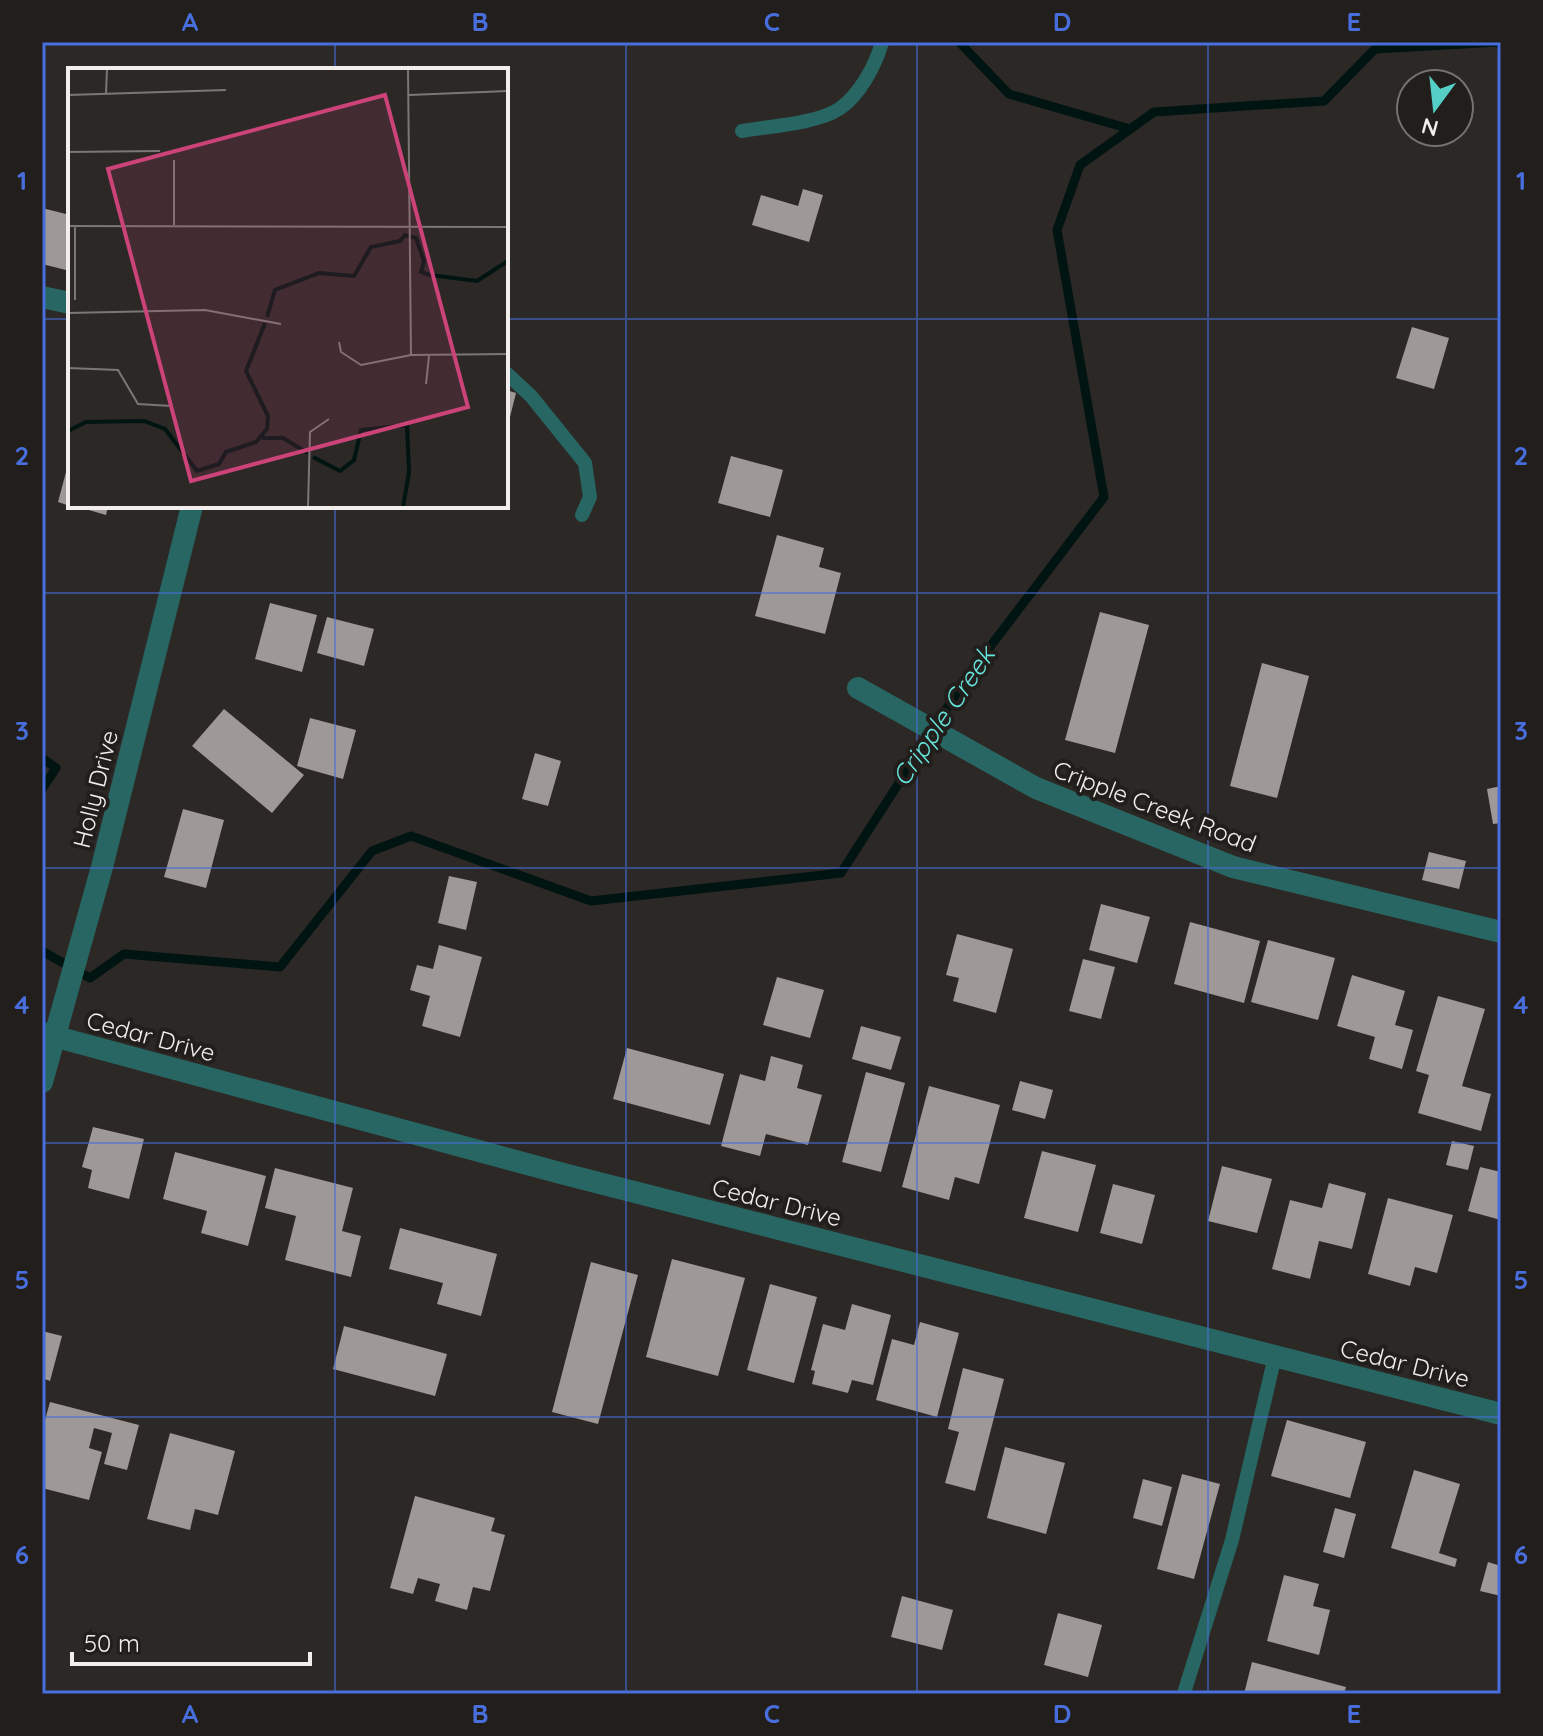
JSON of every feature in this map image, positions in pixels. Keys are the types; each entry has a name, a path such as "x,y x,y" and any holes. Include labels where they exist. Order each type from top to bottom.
{"street":[{"path":"42,297 68,303"},
{"name":"Holly Drive","path":"42,1082 48,1035 67,990 87,924 191,508"},
{"name":"Cripple Creek Road","path":"858,688 1036,788 1233,867 1501,932"},
{"name":"Cedar Drive","path":"48,1035 564,1174 1501,1414"}],"lane":[{"path":"742,131 808,120 838,110 860,89 882,42"},
{"path":"508,375 531,396 585,463 590,497 582,515"},
{"path":"1184,1693 1232,1540 1275,1356"}],"building":[{"path":"803,189 823,195 809,242 752,225 761,195 798,206"},
{"path":"42,208 68,214 68,270 42,264"},
{"path":"1412,327 1449,338 1434,389 1396,378"},
{"path":"508,391 516,393 508,421"},
{"path":"731,456 783,470 770,517 718,503"},
{"path":"68,465 68,505 58,502"},
{"path":"82,508 108,508 106,515"},
{"path":"777,535 824,548 819,567 841,573 825,634 755,616"},
{"path":"270,603 317,615 302,672 255,659"},
{"path":"1100,612 1149,625 1115,753 1065,740"},
{"path":"327,617 374,629 364,666 317,653"},
{"path":"1262,663 1309,676 1277,798 1230,786"},
{"path":"224,709 304,775 272,813 192,746"},
{"path":"310,718 356,730 343,779 297,766"},
{"path":"535,753 561,761 548,806 522,799"},
{"path":"1501,786 1501,823 1493,824 1487,789"},
{"path":"183,809 224,820 206,888 164,877"},
{"path":"1429,852 1466,861 1459,889 1422,880"},
{"path":"449,876 477,882 466,930 438,923"},
{"path":"1101,904 1150,917 1137,963 1089,950"},
{"path":"1190,922 1260,941 1244,1003 1174,984"},
{"path":"957,934 1013,949 996,1013 953,1001 959,978 946,975"},
{"path":"1268,940 1335,958 1318,1020 1251,1002"},
{"path":"439,945 482,957 460,1037 422,1026 430,996 410,990 417,965 433,969"},
{"path":"1083,959 1115,967 1101,1019 1069,1011"},
{"path":"1352,975 1405,991 1395,1025 1413,1030 1402,1069 1369,1059 1375,1037 1337,1026"},
{"path":"777,977 824,990 810,1038 763,1025"},
{"path":"1438,996 1485,1009 1462,1086 1491,1094 1481,1131 1418,1113 1429,1075 1416,1071"},
{"path":"861,1026 901,1037 891,1070 852,1059"},
{"path":"627,1048 724,1074 710,1125 613,1099"},
{"path":"771,1056 803,1065 797,1088 822,1095 808,1145 766,1134 760,1156 721,1146 740,1074 765,1081"},
{"path":"866,1072 905,1083 881,1172 842,1162"},
{"path":"1020,1081 1053,1090 1045,1119 1012,1110"},
{"path":"929,1086 1000,1105 979,1184 955,1177 949,1200 902,1187"},
{"path":"93,1127 144,1139 129,1199 88,1188 92,1170 82,1167"},
{"path":"1452,1141 1474,1146 1468,1170 1446,1165"},
{"path":"1042,1151 1096,1165 1078,1232 1024,1218"},
{"path":"175,1152 266,1176 248,1246 201,1233 207,1211 163,1199"},
{"path":"1222,1166 1272,1179 1257,1233 1208,1221"},
{"path":"1480,1167 1501,1172 1501,1220 1468,1211"},
{"path":"275,1168 353,1188 342,1231 361,1236 351,1277 285,1260 296,1216 265,1208"},
{"path":"1329,1183 1366,1193 1352,1249 1319,1241 1310,1279 1272,1269 1290,1200 1322,1208"},
{"path":"1113,1184 1155,1195 1142,1244 1100,1233"},
{"path":"1388,1198 1453,1215 1437,1273 1415,1267 1410,1286 1368,1274"},
{"path":"400,1228 497,1254 481,1316 437,1304 443,1283 389,1269"},
{"path":"672,1259 745,1278 718,1376 646,1357"},
{"path":"591,1262 638,1275 598,1424 552,1412"},
{"path":"770,1284 817,1297 794,1383 747,1370"},
{"path":"852,1304 891,1315 873,1385 852,1380 848,1393 812,1384 815,1371 811,1370 823,1324 845,1330"},
{"path":"920,1322 959,1333 937,1417 876,1400 892,1339 914,1345"},
{"path":"344,1326 447,1354 435,1396 333,1369"},
{"path":"42,1331 62,1336 50,1381 42,1378"},
{"path":"963,1368 1004,1379 975,1491 945,1483 959,1432 948,1429"},
{"path":"50,1402 139,1425 127,1470 104,1464 112,1433 94,1428 89,1448 102,1452 89,1500 42,1488 42,1431"},
{"path":"1287,1420 1366,1442 1350,1498 1271,1476"},
{"path":"170,1433 235,1451 218,1515 195,1509 190,1530 147,1519"},
{"path":"1005,1447 1065,1463 1046,1534 987,1518"},
{"path":"1414,1470 1460,1484 1439,1553 1457,1559 1455,1567 1391,1548"},
{"path":"1182,1474 1220,1484 1194,1579 1157,1569"},
{"path":"1143,1479 1172,1487 1162,1526 1133,1518"},
{"path":"415,1496 495,1518 491,1531 505,1535 490,1591 473,1587 467,1610 435,1601 440,1584 418,1578 413,1594 390,1588"},
{"path":"1335,1508 1356,1514 1344,1558 1323,1552"},
{"path":"1488,1562 1501,1566 1501,1596 1480,1591"},
{"path":"1284,1575 1319,1584 1313,1606 1330,1610 1319,1655 1267,1641"},
{"path":"902,1596 953,1610 942,1650 891,1637"},
{"path":"1058,1613 1102,1625 1088,1677 1044,1665"},
{"path":"1252,1662 1346,1687 1344,1694 1244,1694"}],"waterway":[{"path":"959,42 1009,94 1130,129"},
{"name":"Cripple Creek","path":"42,951 90,978 124,954 280,967 372,851 411,836 591,901 841,873 967,677 1104,497 1057,230 1080,165 1154,112 1324,101 1375,49 1499,42 1501,46"},
{"name":"Cripple Creek","path":"42,758 56,768 42,789"}]}
